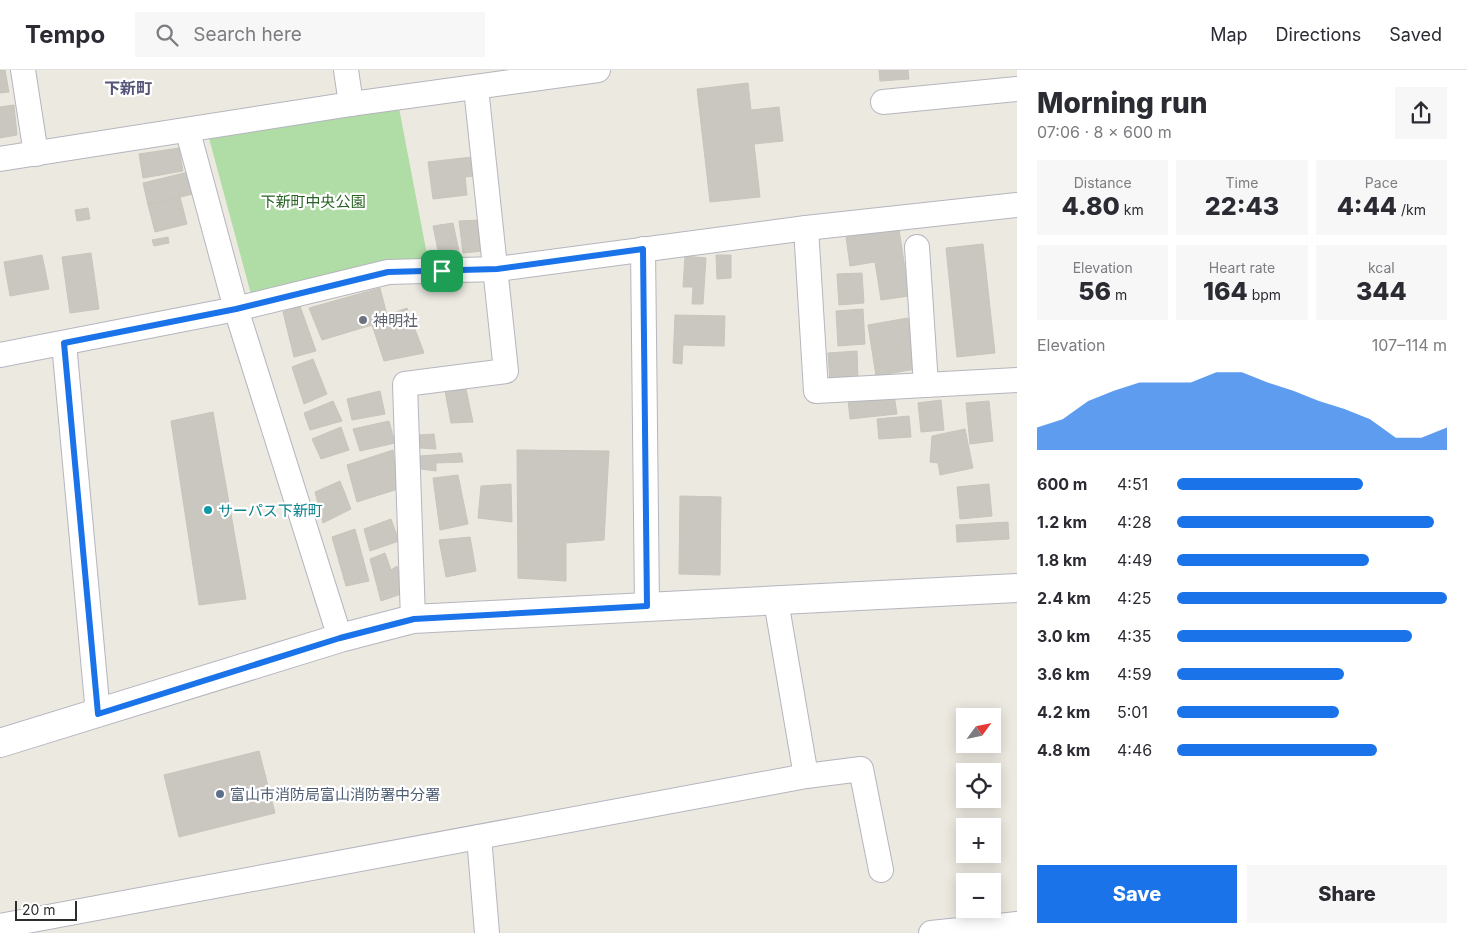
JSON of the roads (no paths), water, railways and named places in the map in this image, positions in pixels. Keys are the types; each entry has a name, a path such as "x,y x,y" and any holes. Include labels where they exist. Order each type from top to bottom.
{"street":[{"path":"23,70 36,154"},
{"path":"346,70 351,104"},
{"path":"0,159 188,132 351,104 598,70"},
{"path":"414,619 405,384 506,371 497,269 476,88"},
{"path":"883,102 1017,89"},
{"path":"188,132 236,309 340,638"},
{"path":"0,355 236,309 388,272 497,269 806,228 1017,205"},
{"path":"806,228 816,391 1017,380"},
{"path":"917,247 926,385"},
{"path":"643,249 647,606"},
{"path":"64,343 98,714"},
{"path":"0,743 340,638 414,619 1017,588"},
{"path":"776,601 806,776"},
{"path":"0,926 806,776 861,769 881,870"},
{"path":"479,837 486,933"},
{"path":"931,933 1017,924"}],"place":[{"name":"神明社","path":"363,320"},
{"name":"サーパス下新町","path":"208,510"},
{"name":"富山市消防局富山消防署中分署","path":"220,794"}],"district":[{"name":"下新町","path":"128,88"}],"park label":[{"name":"下新町中央公園","path":"313,201"}]}
